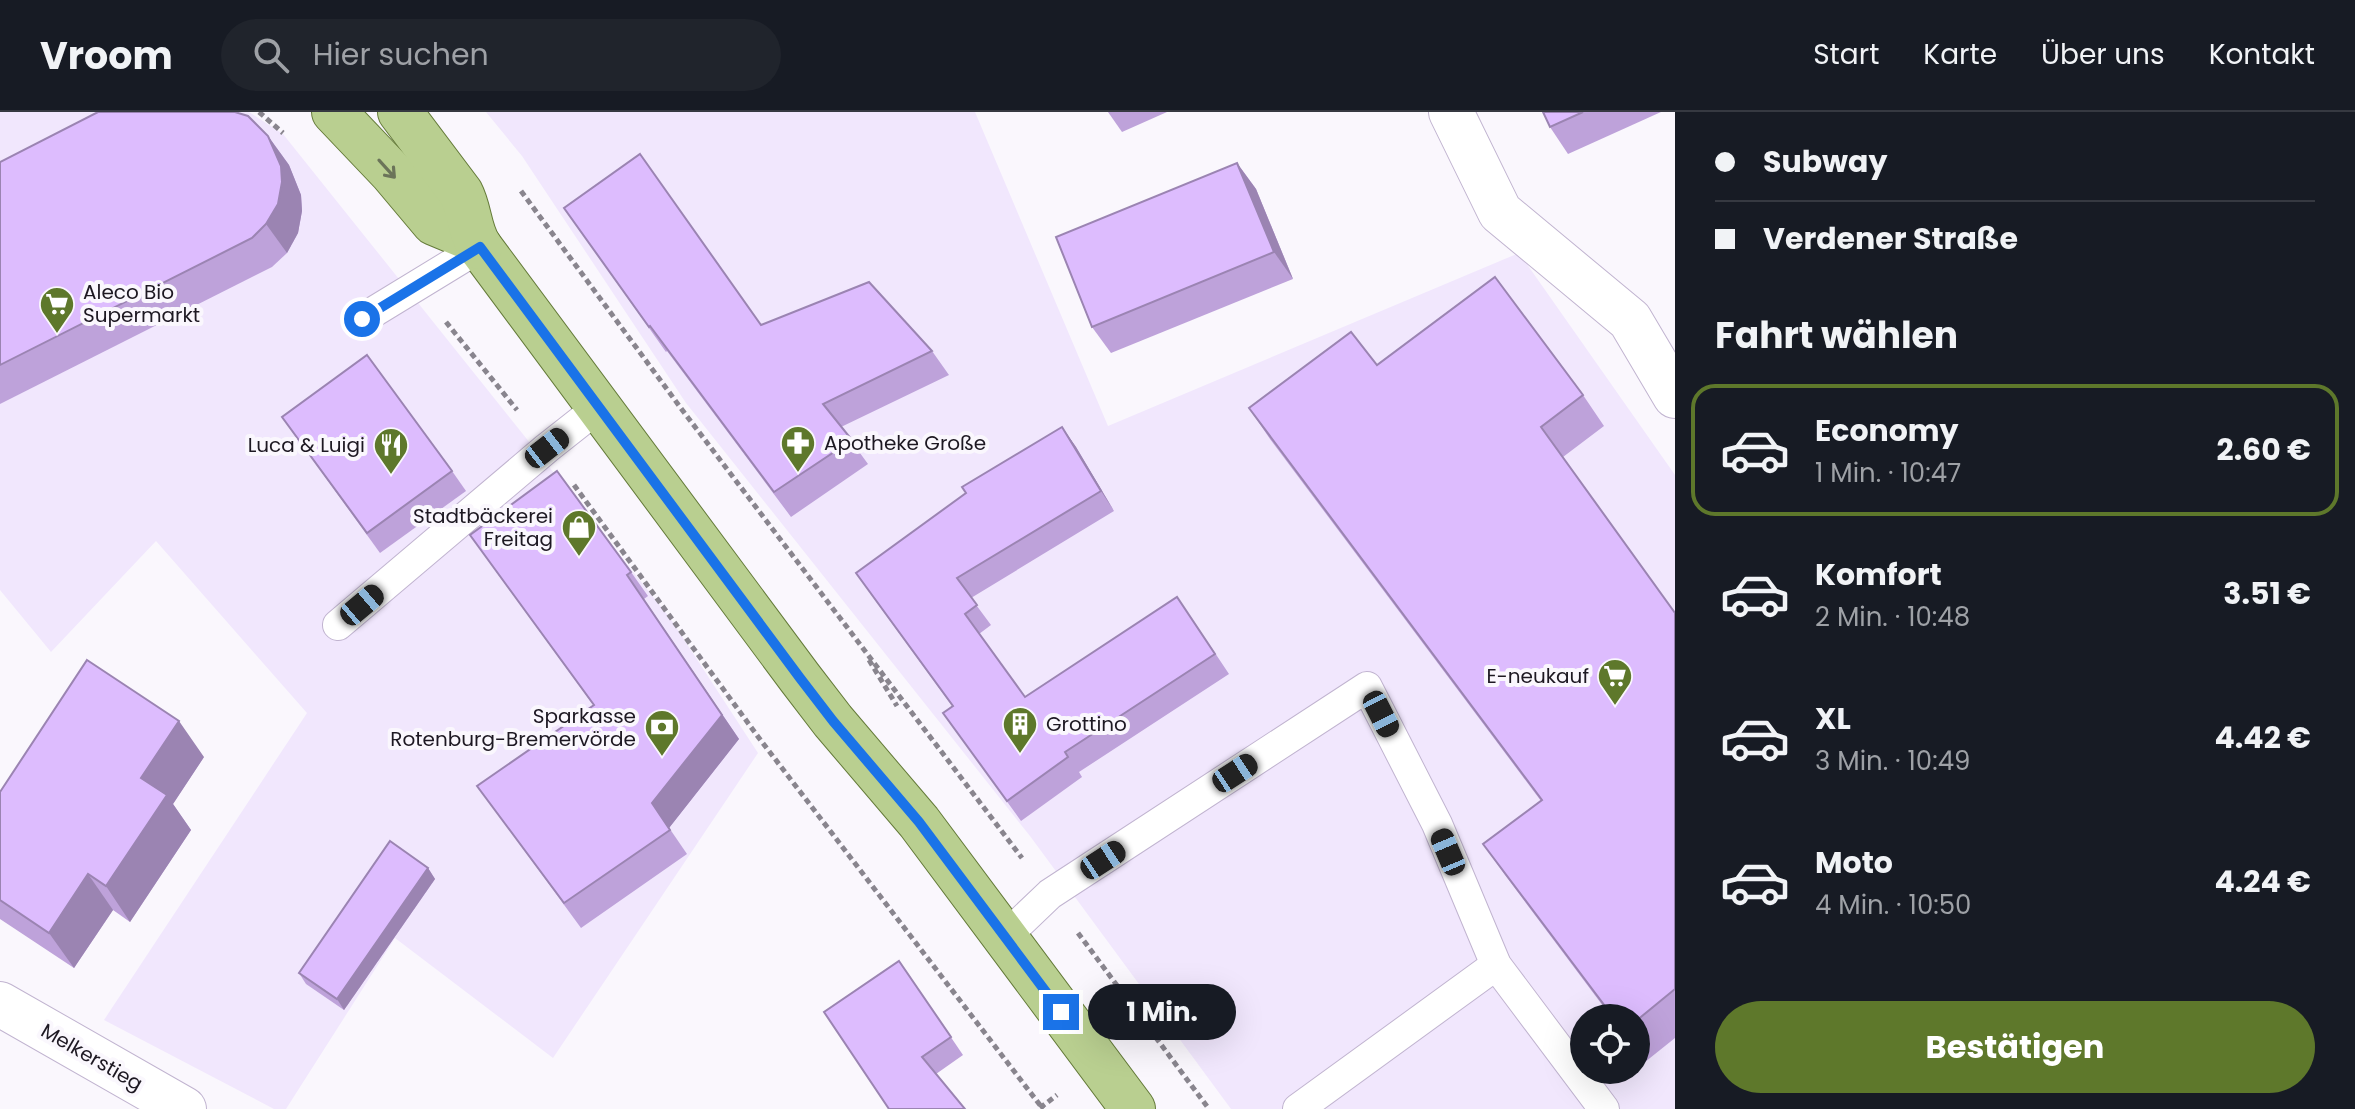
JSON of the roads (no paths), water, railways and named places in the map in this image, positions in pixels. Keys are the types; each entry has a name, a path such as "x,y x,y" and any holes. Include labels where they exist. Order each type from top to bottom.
{"main road":[{"path":"334,112 434,223 470,238 480,247"},
{"path":"400,112 461,193 467,205 472,232 480,247 816,700 919,822 1133,1109"}],"street":[{"path":"1451,112 1500,212 1630,320 1675,396"},
{"name":"Melkerstieg","path":"0,1004 184,1109"}],"lane":[{"path":"362,319 480,247"},
{"path":"338,625 599,407"},
{"path":"1005,937 1050,894 1367,687 1437,824 1496,965 1604,1109"},
{"path":"1298,1109 1496,965"}],"place":[{"name":"Aleco Bio Supermarkt","path":"57,335"},
{"name":"Apotheke Große","path":"798,474"},
{"name":"Luca & Luigi","path":"391,476"},
{"name":"Stadtbäckerei Freitag","path":"579,558"},
{"name":"E-neukauf","path":"1615,707"},
{"name":"Grottino","path":"1020,755"},
{"name":"Sparkasse Rotenburg-Bremervörde","path":"662,758"}]}
